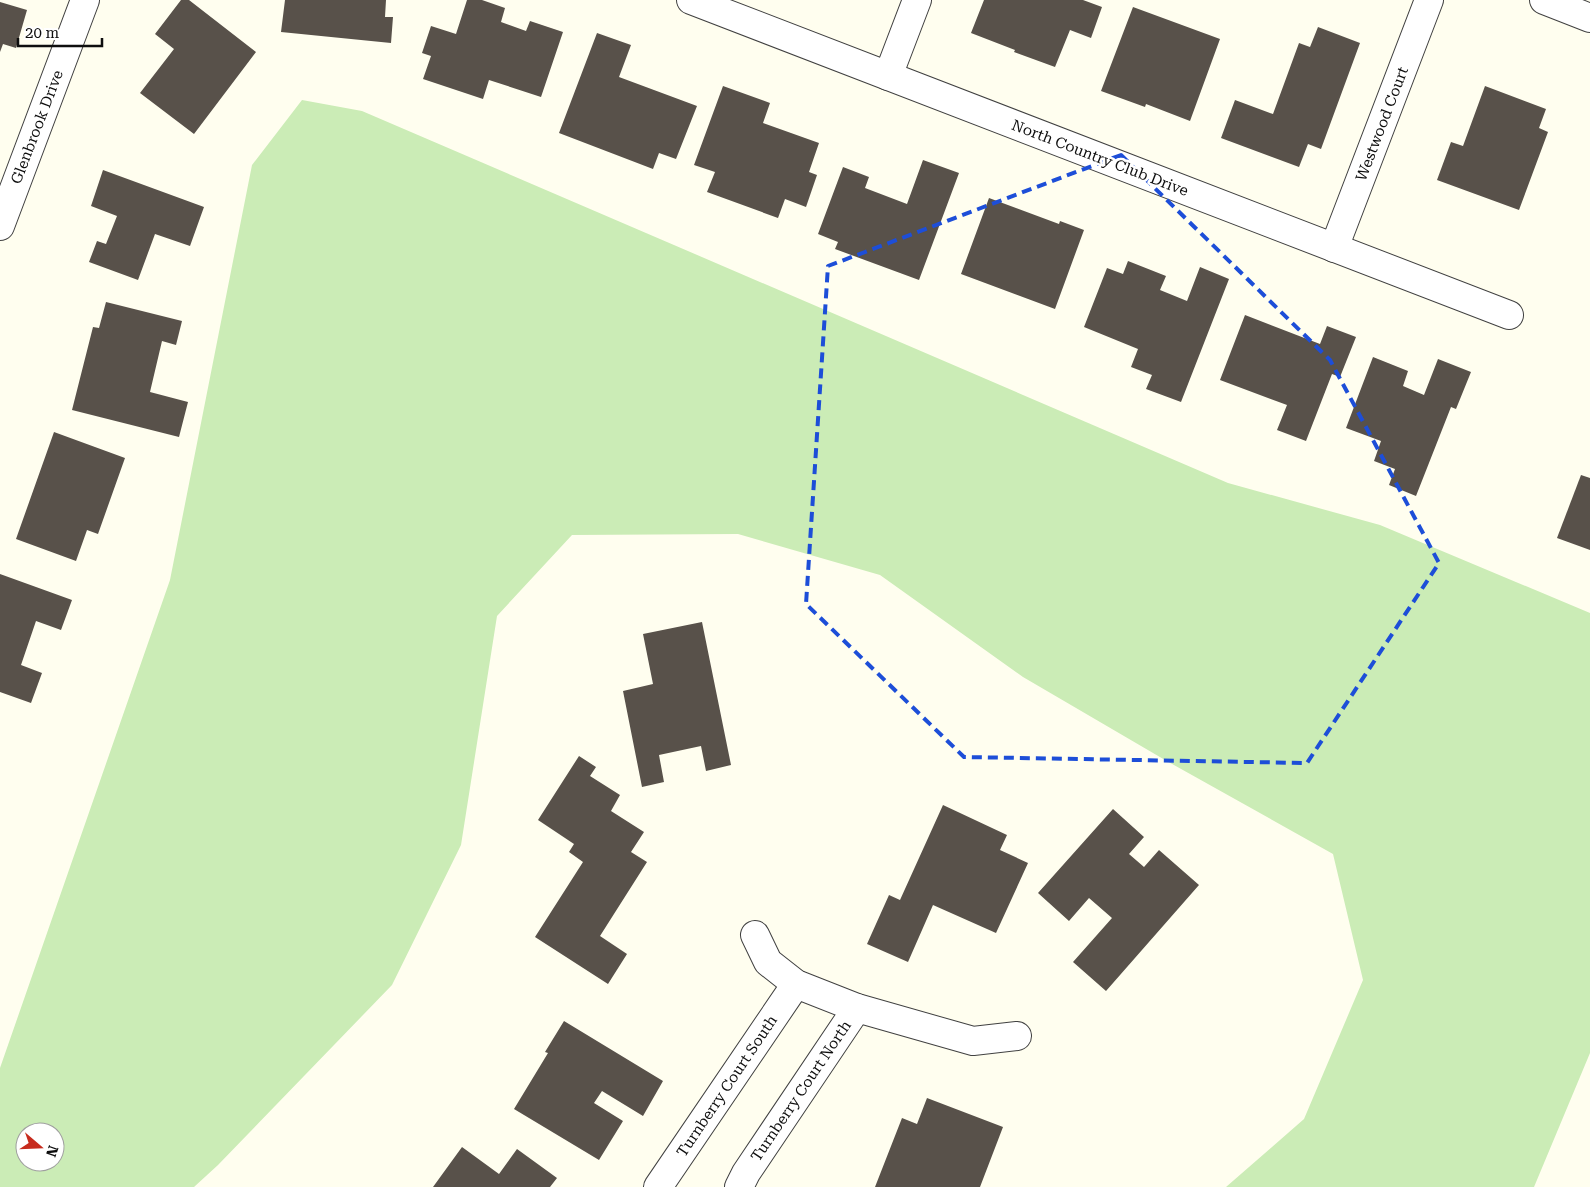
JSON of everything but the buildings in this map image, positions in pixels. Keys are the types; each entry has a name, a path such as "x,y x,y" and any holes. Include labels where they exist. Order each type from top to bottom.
{"street":[{"name":"Glenbrook Drive","path":"0,226 85,0"},
{"name":"North Country Club Drive","path":"691,0 1509,315"},
{"path":"888,76 918,0"},
{"name":"Westwood Court","path":"1334,248 1430,0"},
{"path":"1544,0 1590,18"},
{"path":"755,935 768,962 796,984 857,1008"},
{"name":"Turnberry Court South","path":"658,1187 796,984"},
{"name":"Turnberry Court North","path":"739,1187 746,1173 857,1008 973,1041 1017,1036"}],"highlighted area":[{"path":"1121,155 1330,360 1439,563 1307,763 964,757 806,604 828,266"}],"green space":[{"path":"302,100 362,111 1228,483 1380,525 1590,613 1590,1053 1534,1187 1226,1187 1304,1119 1363,980 1333,854 1165,760 1023,677 880,575 738,534 572,535 497,616 461,845 392,985 218,1165 194,1187 0,1187 0,1068 170,580 252,165"}]}
